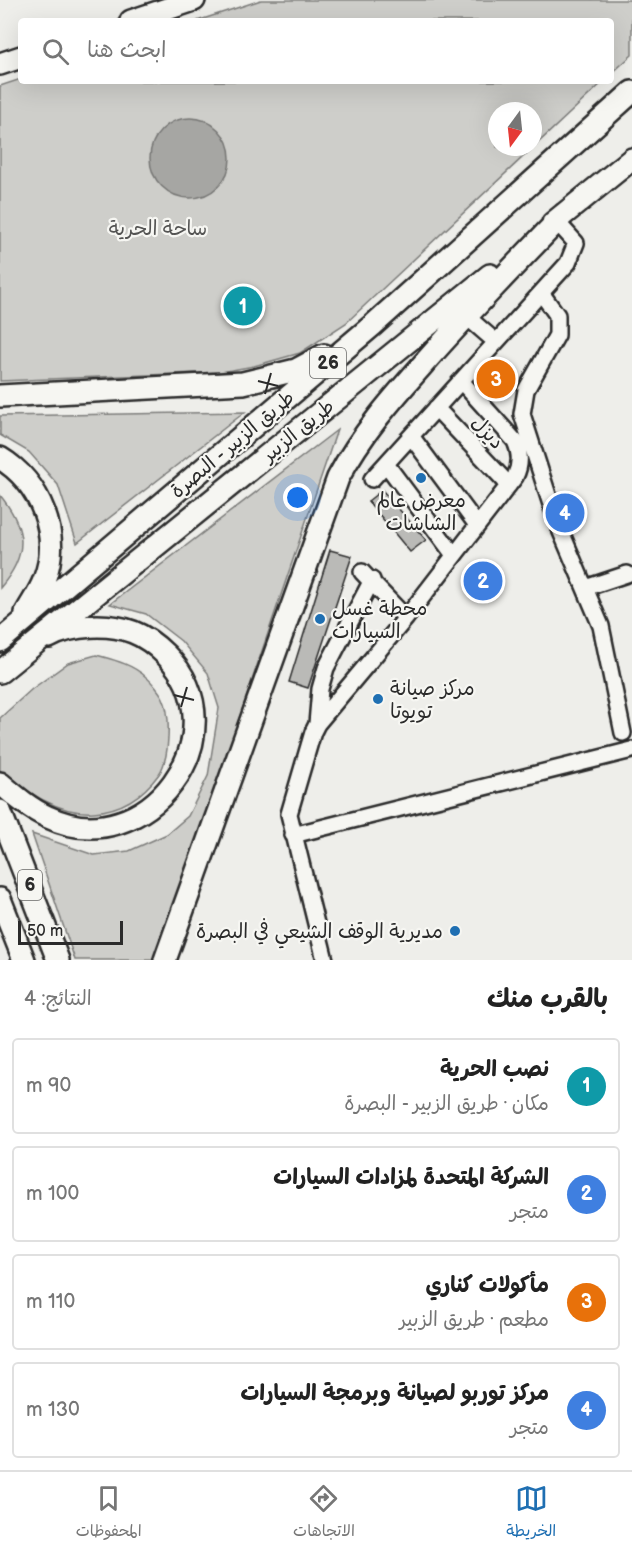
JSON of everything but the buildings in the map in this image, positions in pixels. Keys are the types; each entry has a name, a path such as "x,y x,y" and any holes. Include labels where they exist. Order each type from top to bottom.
{"highway":[{"path":"144,18 194,0"},
{"path":"0,64 18,58"},
{"name":"طريق الزبير - البصرة","path":"18,626 373,325 632,92"},
{"name":"26","path":"560,218 632,159"},
{"path":"165,960 338,478 363,434 466,316 560,218"},
{"name":"طريق الزبير","path":"33,646 560,218"},
{"path":"0,396 243,383 296,370 373,325"},
{"path":"0,458 28,482 40,500 49,528 50,555 44,579 18,626"},
{"name":"26","path":"0,641 18,626"},
{"path":"0,783 49,818 80,825 108,825 140,815 161,798 173,784 190,755 194,728 192,702 184,679 174,663 143,636 121,627 91,626 54,634 33,646"},
{"name":"26","path":"0,672 33,646"},
{"name":"6","path":"0,811 58,960"},
{"name":"6","path":"0,899 24,960"}],"lane":[{"path":"372,479 568,263 576,243 560,218"},
{"path":"542,294 557,315 557,335 526,390 522,414 556,520 601,626 623,733"},
{"path":"466,316 496,342"},
{"path":"317,724 406,618 509,485 519,465 519,453 515,441 461,381"},
{"name":"ديزل","path":"436,408 509,485"},
{"path":"411,436 477,525"},
{"path":"386,464 454,555"},
{"path":"585,588 627,574"},
{"path":"325,960 289,814 317,724 320,688 326,668 367,576 406,618"},
{"path":"293,835 632,750"}],"green space":[{"path":"261,0 632,0 632,55 614,71 614,18 206,18"},
{"name":"ساحة الحرية","path":"18,80 18,84 601,84 542,139 542,102 488,102 488,156 524,156 346,323 300,353 254,366 221,372 0,381 0,86"},
{"path":"245,412 77,543 58,485 29,452 0,435 0,416"},
{"path":"337,430 157,960 75,960 32,834 94,855 129,851 167,834 188,816 208,776 219,708 208,673 181,641 146,614 110,604"},
{"path":"0,495 9,507 20,530 21,542 16,564 0,588"},
{"path":"96,655 135,669 158,690 166,705 167,747 163,767 159,774 139,795 122,805 104,811 80,812 55,806 43,800 0,770 0,718 32,689 68,663"}],"shaded area":[{"path":"190,118 205,121 218,130 227,143 230,158 227,173 218,186 205,195 190,198 175,195 162,186 153,173 150,158 153,143 162,130 175,121"}],"place":[{"name":"نصب الحرية","path":"243,306"},
{"name":"مأكولات كناري","path":"496,379"},
{"name":"معرض عالم الشاشات","path":"421,478"},
{"name":"مركز توربو لصيانة وبرمجة السيارات","path":"565,513"},
{"name":"الشركة المتحدة لمزادات السيارات","path":"483,581"},
{"name":"محطة غسل السيارات","path":"320,619"},
{"name":"مركز صيانة تويوتا","path":"378,699"},
{"name":"مديرية الوقف الشيعي في البصرة","path":"455,931"}]}
